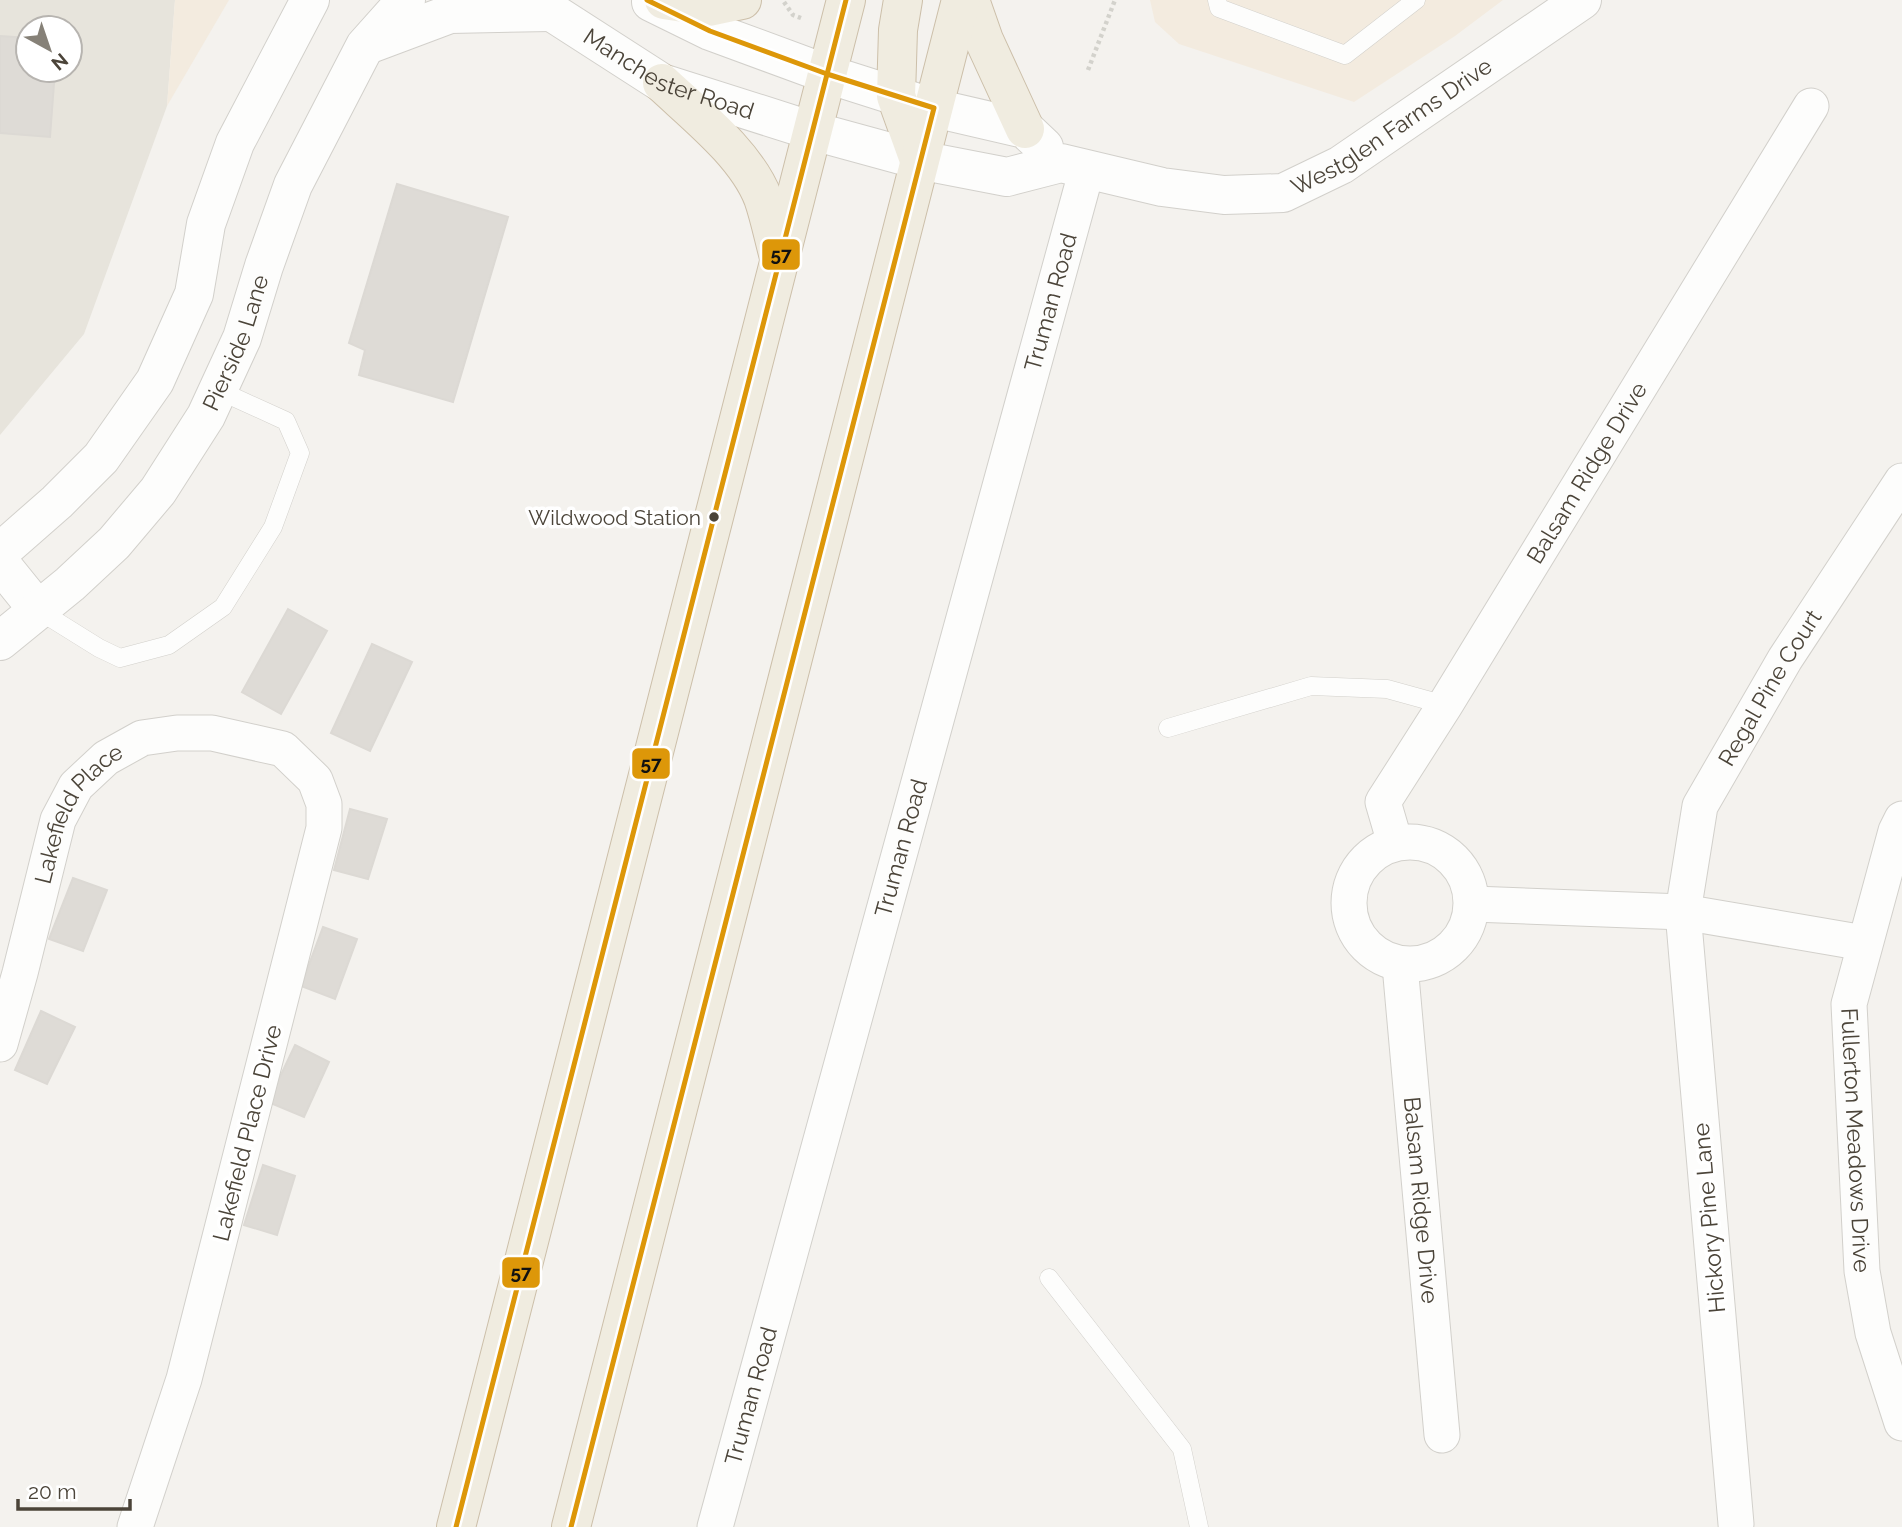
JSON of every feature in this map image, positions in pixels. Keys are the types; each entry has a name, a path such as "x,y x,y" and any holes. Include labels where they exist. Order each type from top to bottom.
{"highway":[{"path":"664,0 709,7 742,0"},
{"path":"456,1527 846,0"},
{"path":"903,0 898,30 896,96 919,160"},
{"path":"571,1527 961,0"},
{"path":"970,0 984,40 1025,129"},
{"path":"662,83 742,164 762,196 780,263"}],"street":[{"name":"Pierside Lane","path":"0,641 114,543 158,491 206,416 242,338 293,185 365,46 406,0"},
{"path":"647,0 710,31 827,74 934,108 1025,129"},
{"path":"0,552 101,458 155,381 194,294 206,224 235,143 308,1"},
{"name":"Westglen Farms Drive","path":"919,160 1007,177 1074,166 1162,187 1224,195 1283,193 1341,165 1576,1"},
{"path":"365,46 450,14 542,6"},
{"name":"Manchester Road","path":"542,6 662,83 813,131 919,160"},
{"name":"Balsam Ridge Drive","path":"1395,843 1383,802 1811,106"},
{"name":"Westglen Farms Drive","path":"1025,129 1074,166"},
{"name":"Truman Road","path":"715,1527 1074,166"},
{"name":"Regal Pine Court","path":"1683,912 1700,806 1785,659 1902,481"},
{"path":"0,563 38,610"},
{"name":"Lakefield Place","path":"0,1044 10,969 58,820 76,786 106,758 142,738 177,733 212,733 283,749"},
{"name":"Lakefield Place Drive","path":"135,1527 184,1379 324,828 324,804 315,780 283,749"},
{"name":"Fullerton Meadows Drive","path":"1902,820 1896,831 1849,1004 1862,1271 1873,1333 1902,1423"},
{"path":"1411,841 1432,845 1451,856 1465,873 1473,904 1458,944 1441,958 1420,964 1400,965 1380,957 1363,943 1352,925 1349,908 1351,887 1360,867 1376,852 1395,843 1411,841"},
{"path":"1473,904 1683,912 1864,943"},
{"name":"Hickory Pine Lane","path":"1683,912 1736,1524"},
{"name":"Balsam Ridge Drive","path":"1400,965 1442,1435"}],"lane":[{"path":"1217,0 1219,8 1345,55 1416,0"},
{"path":"38,610 120,658 169,645 223,607 273,527 300,453 286,421 218,390"},
{"path":"1168,728 1311,685 1387,689 1445,705"},
{"path":"1049,1278 1182,1449 1199,1527"}],"path":[{"path":"1088,70 1115,0"},
{"path":"783,2 793,15"}],"shaded area":[{"path":"0,0 175,0 167,106 84,334 0,435"},
{"path":"175,0 229,0 167,106"},
{"path":"1150,0 1503,0 1455,36 1354,102 1179,44 1155,22"}],"building":[{"path":"0,36 14,37 14,84 54,84 50,137 0,133"},
{"path":"397,184 508,217 453,402 359,375 365,350 349,343"},
{"path":"288,609 327,631 281,714 242,692"},
{"path":"372,644 412,662 370,751 331,733"},
{"path":"350,809 387,819 368,879 334,870"},
{"path":"73,878 107,890 83,951 49,939"},
{"path":"323,927 357,939 335,999 301,986"},
{"path":"41,1011 75,1027 47,1084 15,1070"},
{"path":"295,1045 329,1062 304,1117 268,1102"},
{"path":"263,1165 295,1176 277,1235 244,1225"}],"transit line":[{"name":"57","path":"571,1527 934,108 827,74 710,31 647,0"},
{"name":"57","path":"456,1527 846,0"}],"place":[{"name":"Wildwood Station","path":"714,517"}]}
